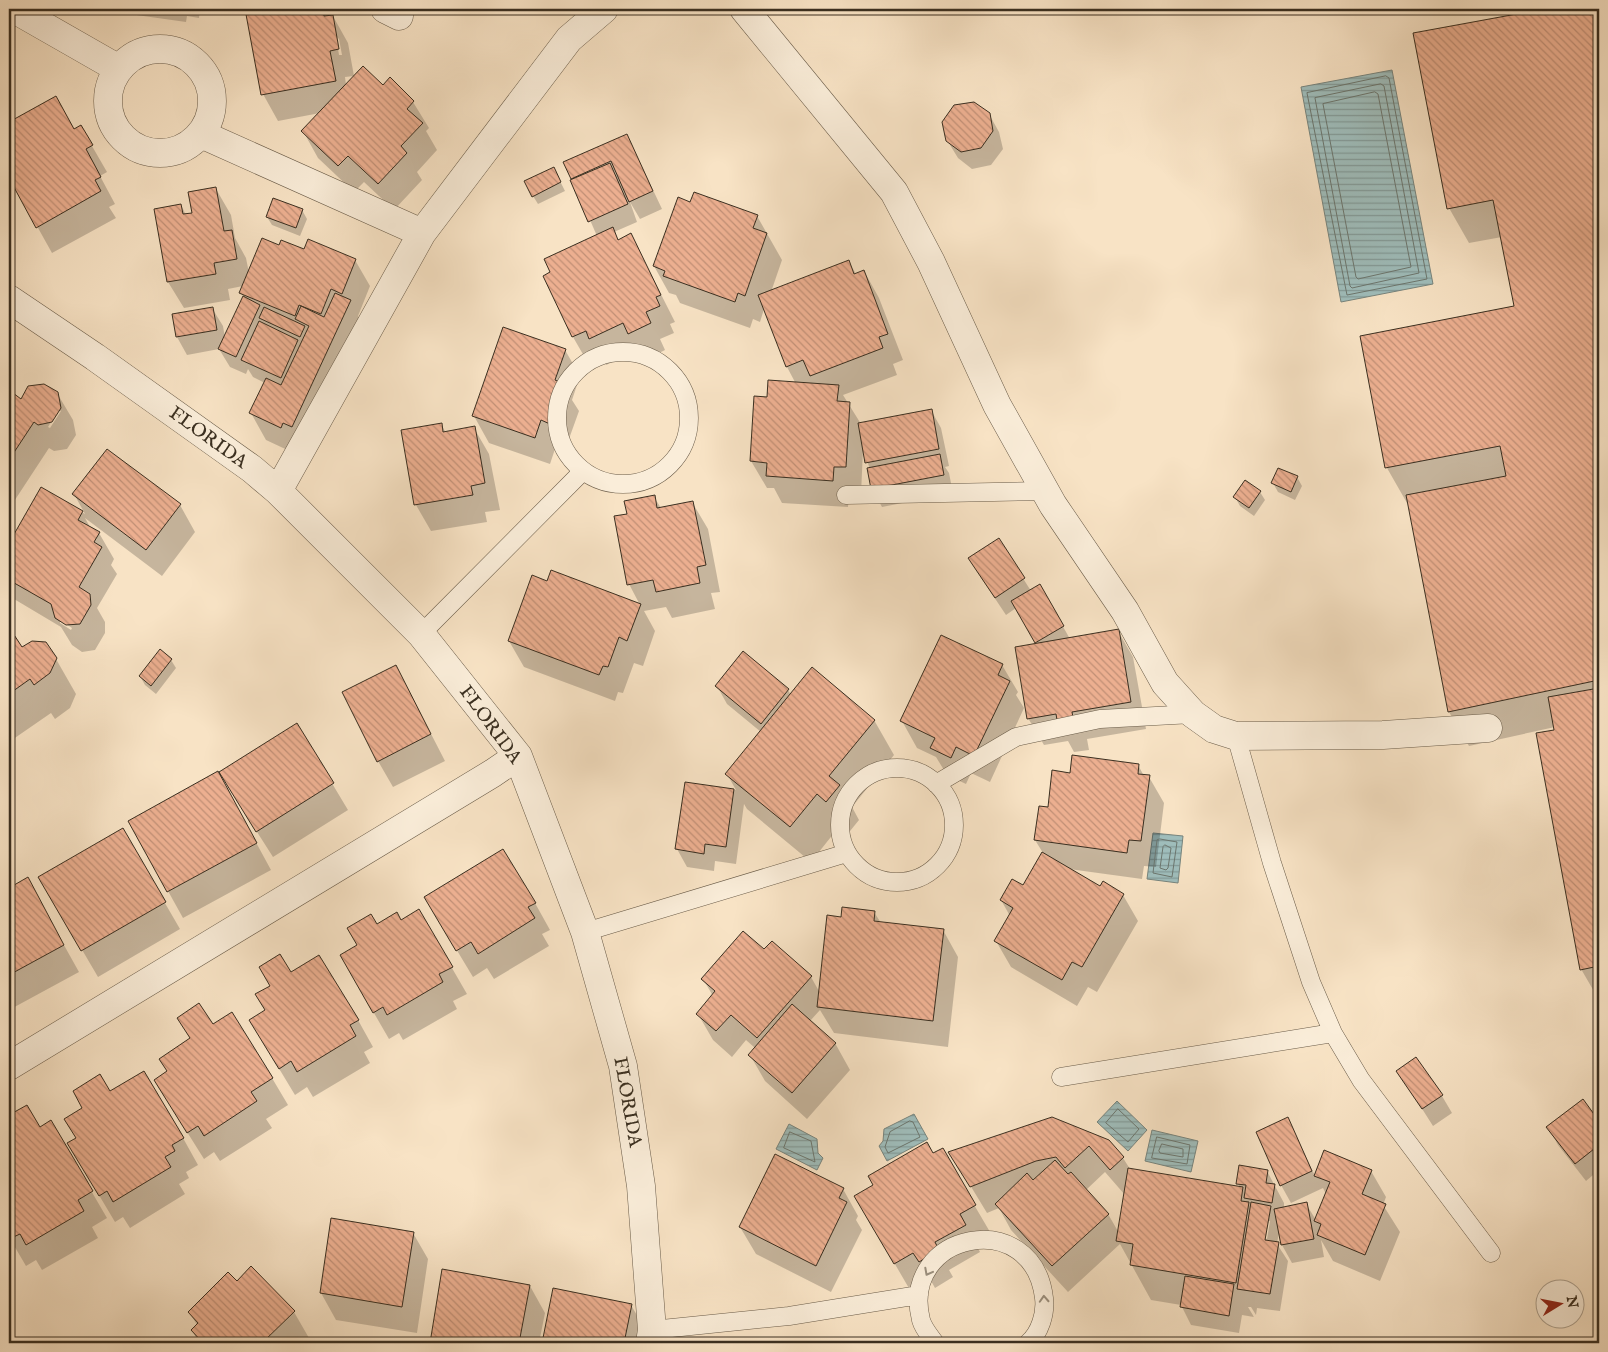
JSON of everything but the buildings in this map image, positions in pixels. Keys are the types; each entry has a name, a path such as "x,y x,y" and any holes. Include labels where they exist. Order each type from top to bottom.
{"street":[{"path":"14,9 119,69"},
{"path":"278,491 422,233 569,39 604,9"},
{"path":"744,9 894,192 931,262 997,405 1045,491 1125,611 1165,683 1193,714 1214,728 1236,736 1383,735 1488,728"},
{"path":"154,50 180,53 192,60 208,82 212,95 208,122 202,134 180,150 167,153 153,153 128,143 119,133 109,108 112,81 119,69 129,60 154,50"},
{"path":"202,134 422,233"},
{"name":"FLORIDA","path":"9,299 213,441 278,491 420,634 518,756 585,932 624,1066 641,1186 651,1337"},
{"path":"9,1066 493,773 518,756"}],"lane":[{"path":"614,352 636,352 658,360 675,376 682,387 690,409 689,432 680,454 658,476 636,484 613,484 583,471 562,444 557,422 559,398 574,373 592,358 614,352"},
{"path":"420,634 583,471"},
{"path":"846,496 1045,491"},
{"path":"936,784 1016,738 1100,719 1193,714"},
{"path":"1236,736 1275,872 1311,982 1333,1033 1361,1080 1491,1254"},
{"path":"894,768 910,770 926,776 936,784 951,808 953,821 952,838 946,854 936,867 921,877 905,882 888,882 865,872 847,853 842,838 840,822 844,805 852,791 863,779 878,771 894,768"},
{"path":"585,932 847,853"},
{"path":"1061,1077 1333,1033"},
{"path":"935,1343 922,1321 919,1295 928,1269 945,1250 966,1240 981,1239 1010,1245 1030,1260 1043,1287 1045,1304 1041,1324 1028,1343"},
{"path":"651,1337 919,1295"}],"water":[{"path":"1392,70 1433,284 1341,302 1301,87"},
{"path":"1153,833 1183,836 1178,883 1147,879"},
{"path":"1117,1101 1147,1130 1128,1151 1097,1122"},
{"path":"914,1114 928,1139 887,1161 879,1146 883,1141 884,1129"},
{"path":"789,1124 817,1139 818,1153 823,1158 817,1170 776,1149"},
{"path":"1152,1130 1198,1141 1191,1172 1145,1161"}]}
